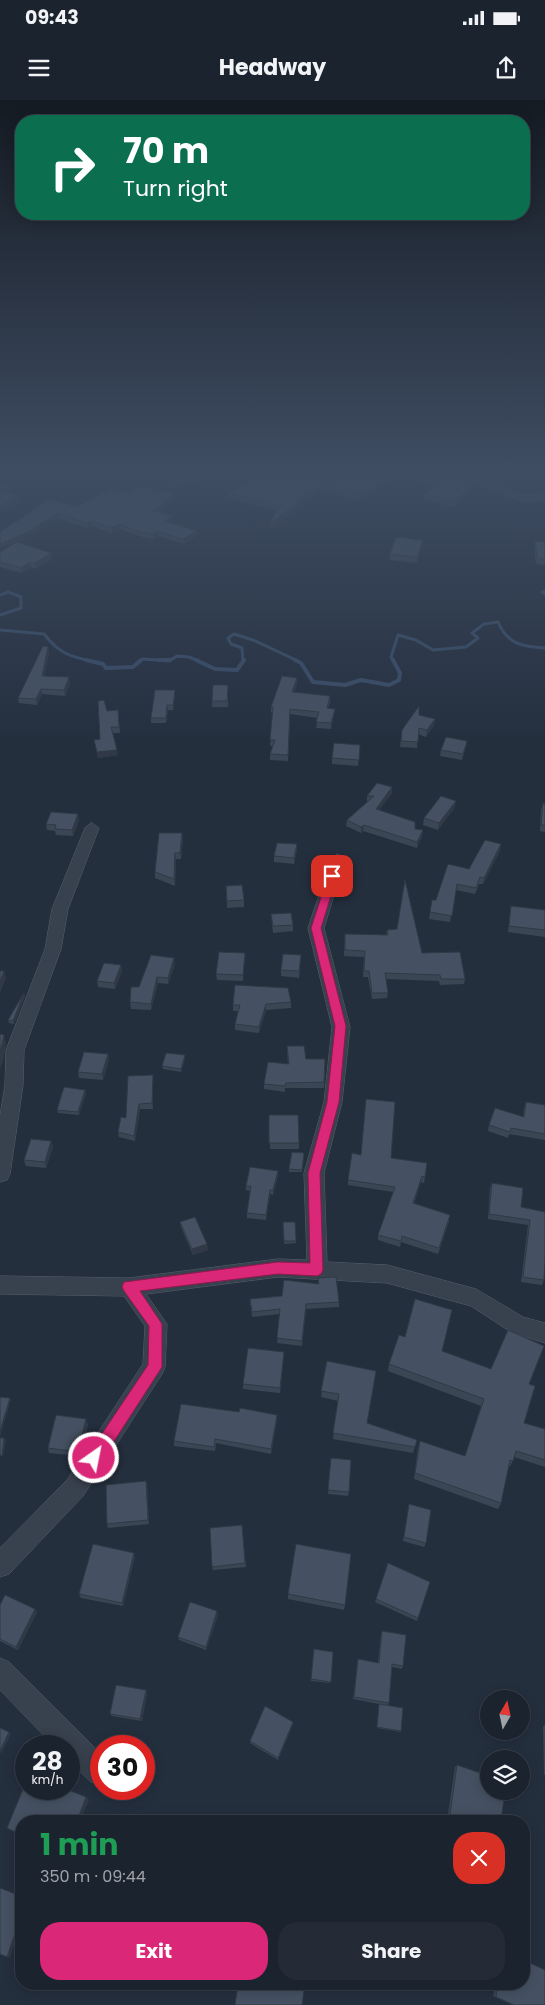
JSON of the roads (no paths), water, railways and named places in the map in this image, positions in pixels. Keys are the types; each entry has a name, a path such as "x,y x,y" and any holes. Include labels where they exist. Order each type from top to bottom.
{"street":[{"path":"0,1174 14,1085 15,1050 53,949 60,909 92,828"},
{"path":"317,1270 314,1173 333,1102 341,1026 316,928 338,858"},
{"path":"0,1285 129,1287 278,1268 388,1274 476,1298 518,1325 545,1333"},
{"path":"0,1565 74,1488 154,1367 156,1324 129,1287"},
{"path":"0,1671 70,1744 90,1762"}],"waterway":[{"path":"545,591 542,592 545,594"},
{"path":"0,595 8,592 21,597 21,608 0,615"},
{"path":"394,661 391,657 398,635 416,640 433,650 466,647 478,638 472,633 484,624 498,622 511,640 530,647 545,648"},
{"path":"0,630 44,634 54,646 64,653 91,661"},
{"path":"243,661 242,648 231,644 228,638 234,634 253,640 298,661"},
{"path":"140,661 143,659 169,661 177,656 189,657 199,661"},
{"path":"86,660 103,664 106,668 133,667 141,660"},
{"path":"159,660 170,660"},
{"path":"196,660 215,669 237,670 244,660"},
{"path":"295,660 301,663 313,682 345,685 361,680 389,685 399,680 400,673 393,660"}]}
